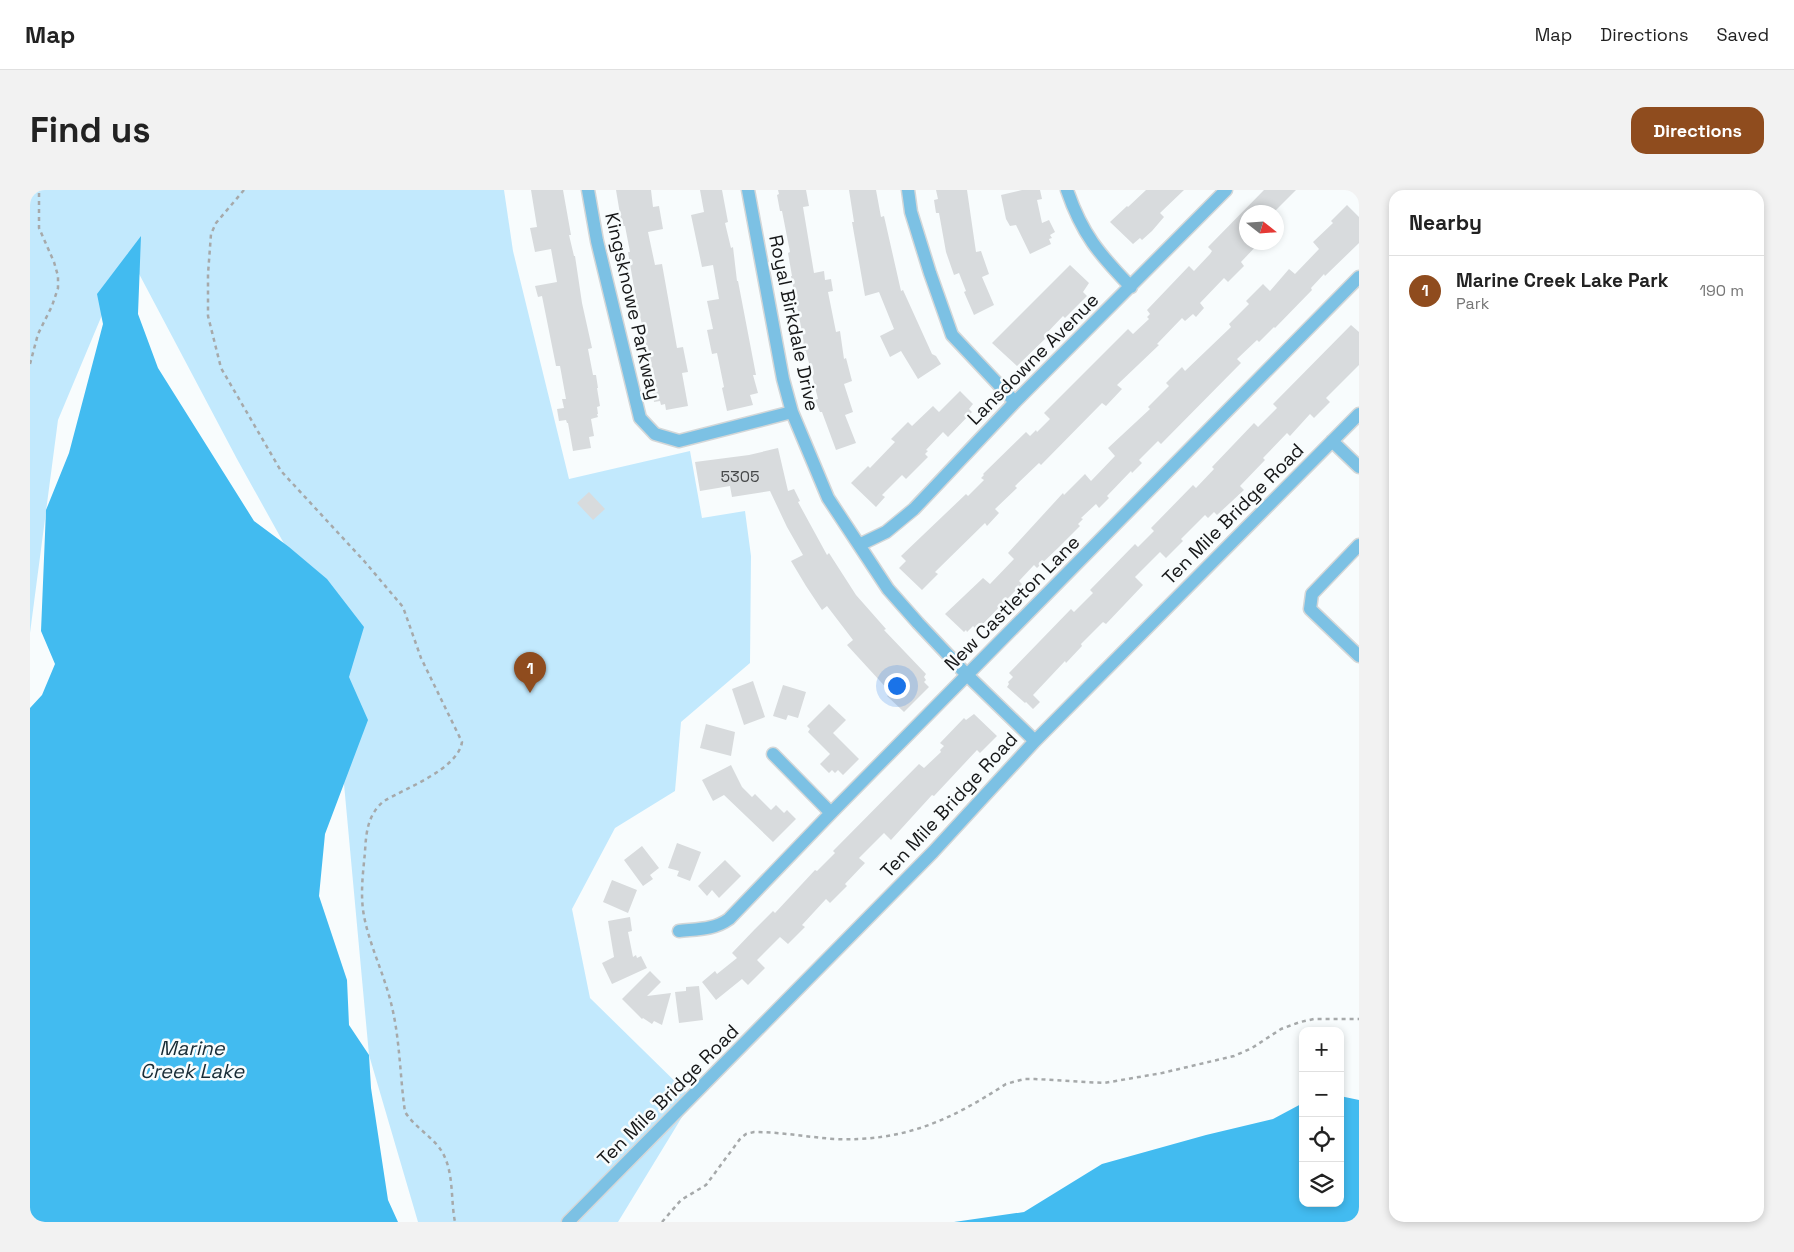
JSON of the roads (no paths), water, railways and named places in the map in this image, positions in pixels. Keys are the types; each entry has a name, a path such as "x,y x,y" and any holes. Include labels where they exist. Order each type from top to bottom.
{"street":[{"name":"Kingsknowe Parkway","path":"588,190 597,241 640,418 655,434 679,441 792,412"},
{"name":"Royal Birkdale Drive","path":"748,190 783,379 792,412 828,498 888,589 967,675 1035,741"},
{"path":"908,190 911,212 952,335 1015,402"},
{"path":"1067,190 1080,225 1108,264 1131,287"},
{"name":"Lansdowne Avenue","path":"860,545 886,532 914,509 1015,402 1226,190"},
{"name":"New Castleton Lane","path":"679,931 712,928 721,925 729,919 1359,277"},
{"name":"Ten Mile Bridge Road","path":"568,1222 933,852 1035,741 1359,414"},
{"path":"1332,441 1359,467"},
{"path":"1359,545 1312,594 1310,608 1359,656"},
{"path":"773,754 831,813"}],"water":[{"name":"Marine Creek Lake","path":"141,236 138,314 158,368 254,521 327,579 364,627 349,677 368,720 325,834 319,896 347,980 349,1025 369,1055 371,1088 388,1200 398,1222 30,1222 30,708 42,695 55,664 41,631 46,510 69,453 103,324 97,294"},
{"path":"1344,1097 1359,1100 1359,1222 954,1222 1024,1212 1102,1164 1206,1135 1273,1119 1299,1105 1299,1207 1344,1207"}],"place":[{"name":"Marine Creek Lake Park","path":"530,693"}]}
